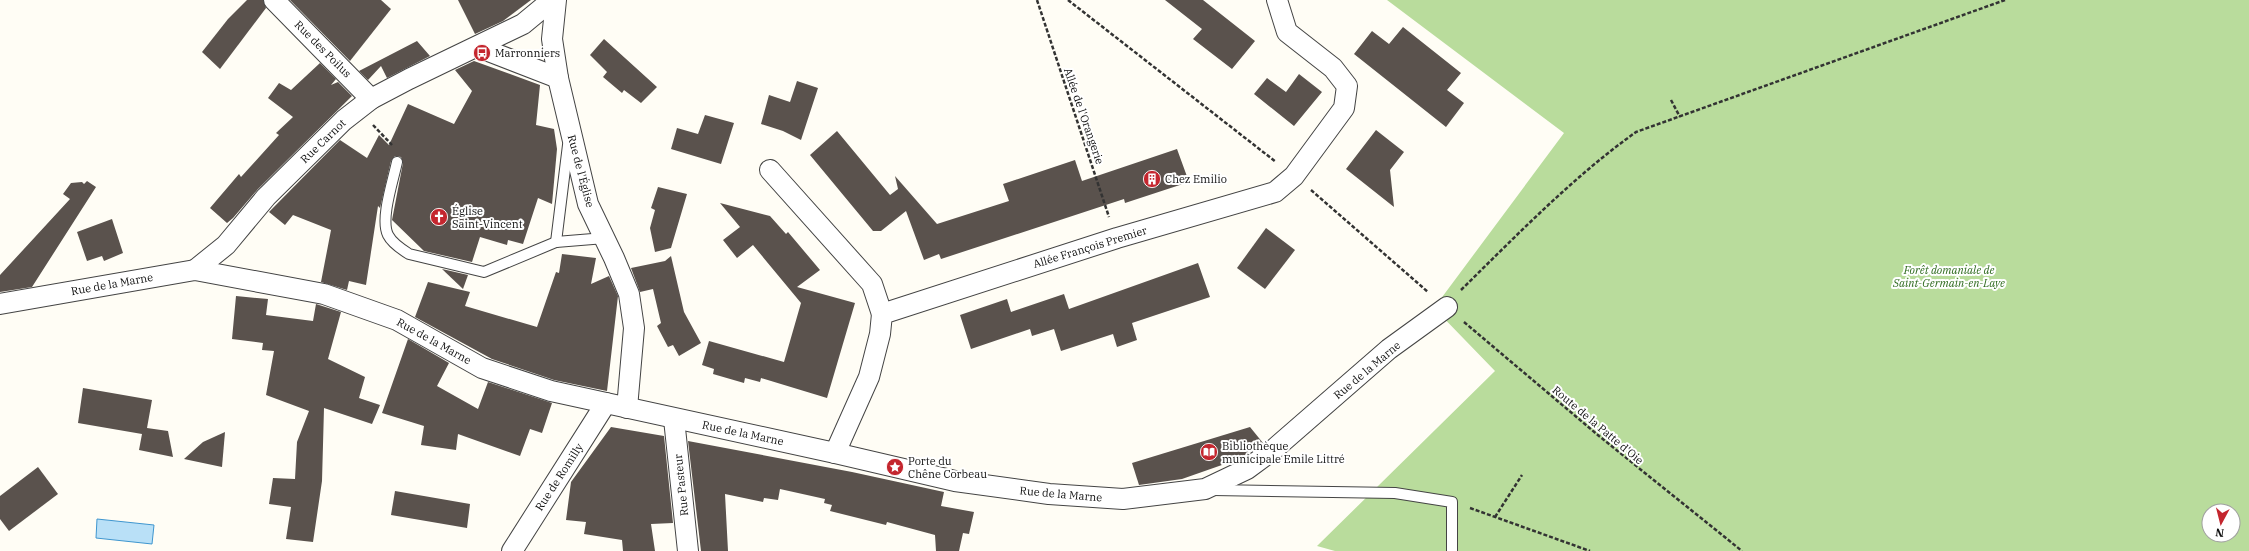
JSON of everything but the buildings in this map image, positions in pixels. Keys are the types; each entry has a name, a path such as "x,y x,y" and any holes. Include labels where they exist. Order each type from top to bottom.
{"street":[{"name":"Rue des Poilus","path":"274,0 365,104"},
{"name":"Rue Carnot","path":"195,270 226,245 266,197 344,120 365,104 409,79 523,24 552,0"},
{"name":"Rue de l'Église","path":"556,0 552,39 558,78 588,204 605,238 629,294 634,328 627,408"},
{"name":"Allée François Premier","path":"882,314 1117,238 1275,192 1294,176 1344,108 1346,86 1334,68 1287,32 1276,0"},
{"path":"478,47 558,78"},
{"path":"770,170 872,284 882,314 880,334 870,377 835,453"},
{"name":"Rue de la Marne","path":"0,304 195,270 324,294 397,320 482,368 551,391 835,453 955,481 1049,494 1123,499 1205,490 1247,469 1273,450 1389,350 1447,308"},
{"name":"Rue de Romilly","path":"512,551 606,403"},
{"name":"Rue Pasteur","path":"674,419 688,551"}],"lane":[{"path":"556,242 570,129"},
{"path":"397,162 385,222 388,236 409,254 484,272 556,242 605,238"},
{"path":"1205,490 1395,493 1452,502 1452,551"}],"path":[{"name":"Allée de l'Orangerie","path":"1037,0 1117,238"},
{"name":"Route de la Patte d'Oie","path":"1068,0 1294,176 1598,436 1742,551"},
{"path":"1447,308 1451,300 1526,226 1613,149 1636,132 2005,0"},
{"path":"1671,100 1680,117"},
{"path":"365,104 399,152 397,162"},
{"path":"1495,518 1522,475"},
{"path":"1452,502 1590,551"}],"green space":[{"name":"Forêt domaniale de Saint-Germain-en-Laye","path":"1387,0 2249,0 2249,551 1335,551 1317,546 1495,371 1434,308 1564,133"}],"water":[{"path":"97,519 154,525 152,544 96,538"}],"place":[{"name":"Marronniers","path":"482,53"},
{"name":"Chez Emilio","path":"1152,179"},
{"name":"Église Saint-Vincent","path":"439,217"},
{"name":"Bibliothèque municipale Emile Littré","path":"1209,452"},
{"name":"Porte du Chêne Corbeau","path":"895,467"}]}
